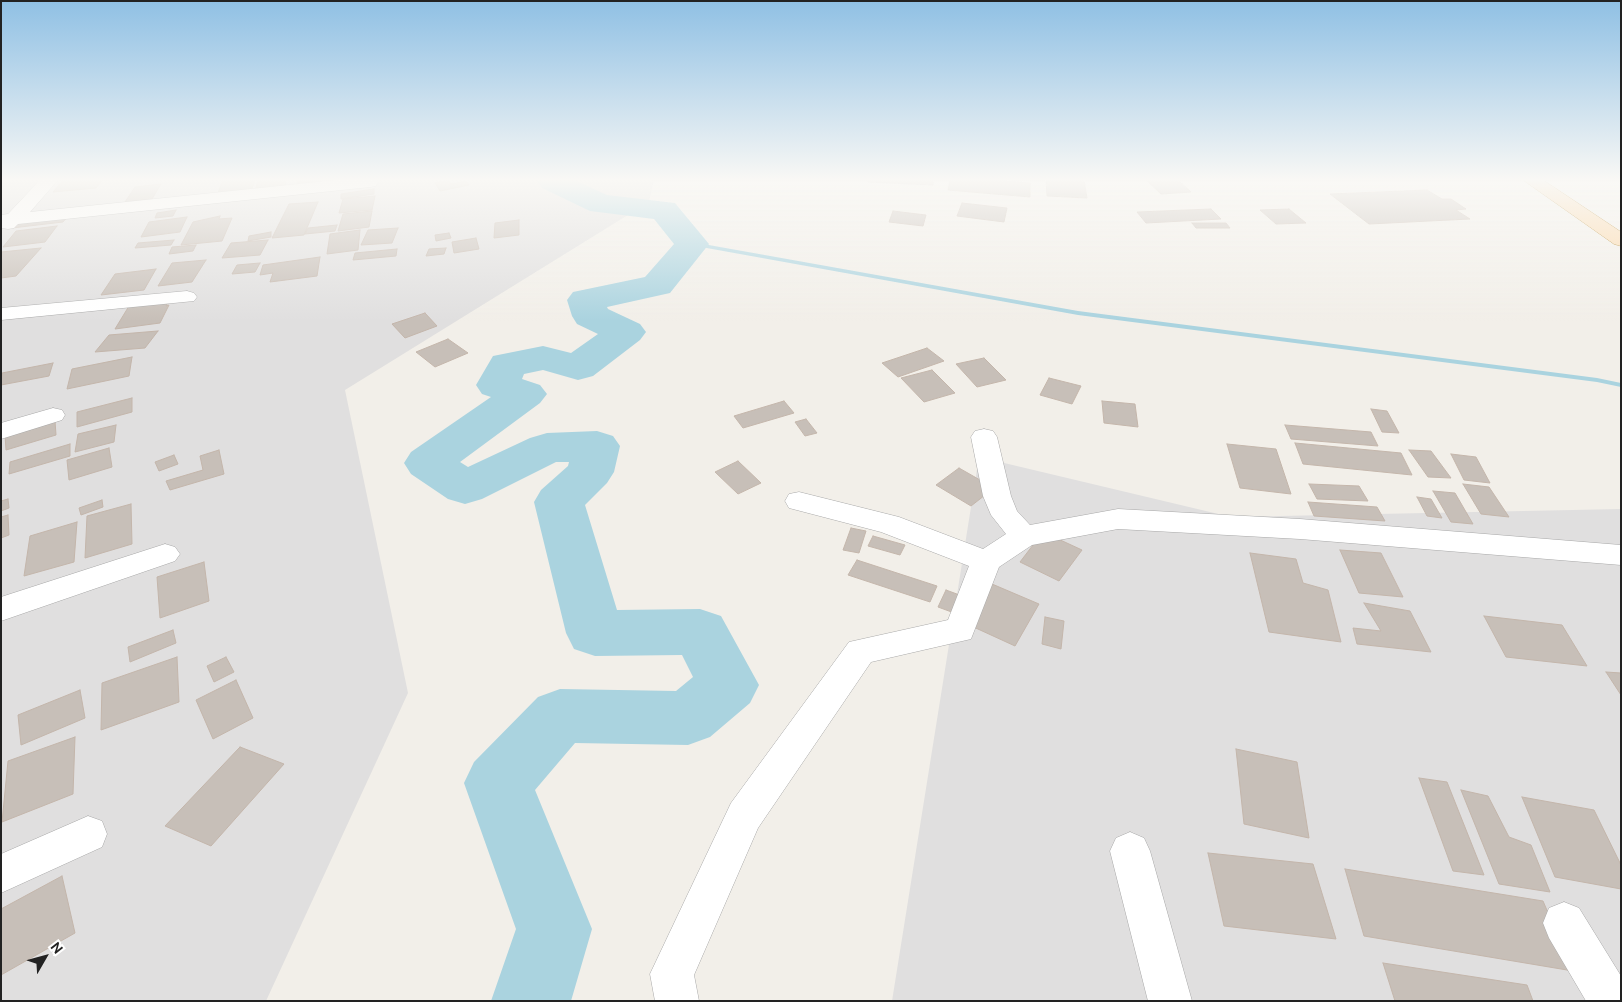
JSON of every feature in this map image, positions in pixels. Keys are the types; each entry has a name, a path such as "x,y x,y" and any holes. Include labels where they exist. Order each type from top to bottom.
{"main road":[{"path":"1601,227 1621,240"}],"street":[{"path":"1,314 188,297"},
{"path":"1,431 53,415"},
{"path":"984,437 998,496 1006,515 1024,536"},
{"path":"799,501 889,524 986,561"},
{"path":"677,1001 672,974 744,816 861,651 960,630 986,561 1024,536 1110,520 1141,519 1300,529 1621,555"},
{"path":"1,609 165,554"},
{"path":"1,874 88,834"},
{"path":"1130,851 1170,1001"},
{"path":"1564,923 1611,1001"}],"shaded area":[{"path":"1,227 609,227 345,390 408,693 266,1001 1,1001"},
{"path":"979,457 1231,517 1621,509 1621,1001 892,1001"}],"building":[{"path":"56,227 45,242 3,247 16,231"},
{"path":"146,227 182,227 180,232 141,237"},
{"path":"191,227 228,227 222,241 181,245"},
{"path":"278,227 307,227 304,235 272,238"},
{"path":"336,227 335,231 305,234 308,228"},
{"path":"339,227 369,227 369,227 338,231"},
{"path":"495,227 519,227 519,235 494,238"},
{"path":"1195,227 1230,228 1196,228"},
{"path":"398,228 392,243 361,245 368,230"},
{"path":"360,230 358,250 327,254 330,234"},
{"path":"271,232 271,237 248,241 249,236"},
{"path":"449,233 451,238 436,241 435,235"},
{"path":"476,238 479,249 454,253 452,242"},
{"path":"174,240 171,245 135,248 138,243"},
{"path":"268,240 260,255 222,258 231,243"},
{"path":"196,245 193,251 169,254 172,247"},
{"path":"41,248 16,276 1,278 1,252"},
{"path":"446,248 444,254 426,256 429,249"},
{"path":"397,249 396,256 353,260 355,253"},
{"path":"320,257 317,276 270,282 273,273 260,275 263,265"},
{"path":"206,260 192,282 158,286 172,263"},
{"path":"260,263 255,272 232,274 237,265"},
{"path":"156,269 144,290 101,295 115,274"},
{"path":"169,301 166,306 169,305 160,323 115,329 129,306"},
{"path":"425,313 437,326 405,338 392,324"},
{"path":"158,331 145,348 95,352 109,335"},
{"path":"448,339 468,353 435,367 416,352"},
{"path":"927,348 944,361 898,377 882,363"},
{"path":"132,357 129,376 67,389 72,369"},
{"path":"984,358 1006,380 977,387 956,364"},
{"path":"53,363 49,376 1,385 2,373"},
{"path":"932,370 955,393 924,402 901,378"},
{"path":"1049,378 1081,386 1072,404 1040,395"},
{"path":"132,398 132,412 77,427 77,412"},
{"path":"784,401 794,413 743,428 734,416"},
{"path":"1102,401 1135,404 1138,427 1104,423"},
{"path":"1371,409 1387,411 1399,433 1382,432"},
{"path":"806,419 817,433 805,436 795,422"},
{"path":"55,421 56,435 6,450 5,435"},
{"path":"116,425 114,442 75,452 78,434"},
{"path":"1285,425 1371,432 1378,446 1291,439"},
{"path":"1295,443 1401,453 1412,475 1303,464"},
{"path":"70,444 70,456 9,474 10,462"},
{"path":"1227,444 1276,449 1291,494 1240,488"},
{"path":"109,448 112,467 69,480 67,460"},
{"path":"219,450 224,474 170,490 166,481 203,470 200,456"},
{"path":"1409,450 1431,451 1451,478 1428,477"},
{"path":"1451,454 1476,457 1490,483 1464,480"},
{"path":"174,455 178,464 159,471 155,462"},
{"path":"738,461 761,483 738,494 715,472"},
{"path":"959,468 994,488 971,506 936,485"},
{"path":"1309,484 1359,486 1368,501 1317,499"},
{"path":"1463,484 1489,487 1509,517 1481,514"},
{"path":"1433,491 1455,493 1473,524 1451,522"},
{"path":"1417,497 1431,499 1442,518 1427,516"},
{"path":"8,499 9,508 1,511 1,501"},
{"path":"102,500 103,507 81,515 79,508"},
{"path":"1308,502 1377,507 1385,521 1314,516"},
{"path":"131,504 132,544 85,558 87,516"},
{"path":"8,515 9,535 1,538 1,517"},
{"path":"77,522 74,562 24,576 30,536"},
{"path":"851,528 866,531 859,553 843,550"},
{"path":"1043,532 1082,550 1059,581 1020,562"},
{"path":"873,536 905,545 900,555 868,546"},
{"path":"1340,550 1381,553 1403,597 1359,593"},
{"path":"1250,553 1296,559 1303,583 1328,590 1341,642 1269,632"},
{"path":"857,560 937,586 930,602 848,575"},
{"path":"204,562 209,601 160,618 157,577"},
{"path":"992,584 1039,604 1015,646 967,624"},
{"path":"946,590 965,597 957,614 938,607"},
{"path":"1364,603 1410,611 1431,652 1357,644 1353,628 1381,631"},
{"path":"1484,616 1562,625 1587,666 1506,657"},
{"path":"1045,617 1064,621 1061,649 1042,644"},
{"path":"173,630 176,643 130,662 128,647"},
{"path":"177,657 179,702 101,730 102,683"},
{"path":"226,657 234,672 214,682 207,666"},
{"path":"1606,672 1621,673 1621,695"},
{"path":"236,680 253,718 213,739 196,700"},
{"path":"80,690 85,718 21,745 18,715"},
{"path":"75,737 73,794 2,822 8,761"},
{"path":"240,747 284,764 211,846 165,826"},
{"path":"1236,749 1297,762 1309,838 1244,824"},
{"path":"1419,778 1447,782 1484,875 1453,871"},
{"path":"1461,790 1488,796 1509,837 1531,845 1550,892 1499,884"},
{"path":"1522,797 1594,810 1621,865 1621,889 1555,877"},
{"path":"1208,853 1313,864 1336,939 1224,926"},
{"path":"1345,869 1543,901 1573,971 1364,936"},
{"path":"62,876 75,933 1,975 1,909"},
{"path":"1383,963 1527,985 1533,1001 1395,1001"}],"waterway":[{"path":"531,1001 554,929 498,783 560,716 688,718 728,685 700,632 595,633 559,502 590,472 597,446 547,448 465,488 428,463 525,394 497,385 508,365 543,358 578,367 626,332 591,316 586,300 657,285 692,244 678,227"},
{"path":"692,244 1078,313 1597,380 1621,385"}]}
